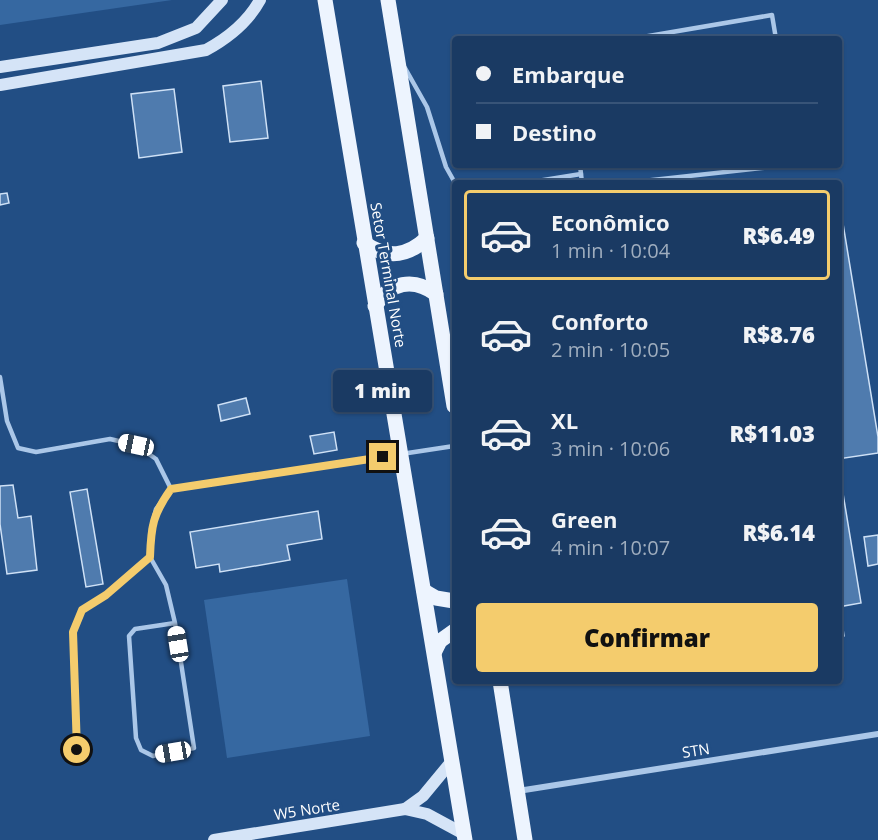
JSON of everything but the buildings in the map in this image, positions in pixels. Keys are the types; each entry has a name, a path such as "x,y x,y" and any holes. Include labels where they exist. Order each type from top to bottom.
{"main road":[{"name":"Setor Terminal Norte","path":"325,0 465,837"},
{"path":"388,0 452,393"},
{"path":"364,243 376,251 390,255 404,254 417,248 427,238"},
{"path":"375,306 391,288 403,284 415,283 436,294"},
{"path":"424,591 436,598 452,601"},
{"path":"435,651 441,641 452,633"},
{"path":"500,684 525,840"}],"street":[{"path":"0,67 158,43 196,28 222,0"},
{"path":"0,85 206,50 228,37 255,10 260,0"},
{"name":"STN","path":"518,792 878,734"},
{"path":"405,809 423,796 452,761"},
{"name":"W5 Norte","path":"214,840 405,809 427,814 465,837"}],"lane":[{"path":"649,36 772,15 776,36"},
{"path":"397,54 427,107 446,167 452,180"},
{"path":"580,168 582,180"},
{"path":"652,180 762,168"},
{"path":"544,180 581,174"},
{"path":"0,377 8,421 18,448 36,452 110,439 136,445 156,459 171,489"},
{"path":"175,623 135,629 129,636 136,738 141,750 153,756 194,748 175,623 166,585 150,557 151,529 156,509 171,489 452,446"},
{"path":"77,750 73,632 82,610 106,595 150,557"}],"shaded area":[{"path":"0,0 172,0 0,25"},
{"path":"347,579 370,736 227,758 204,600"}],"route":[{"path":"77,750 73,632 82,610 106,595 150,557 151,529 156,509 171,489 383,457"}]}
